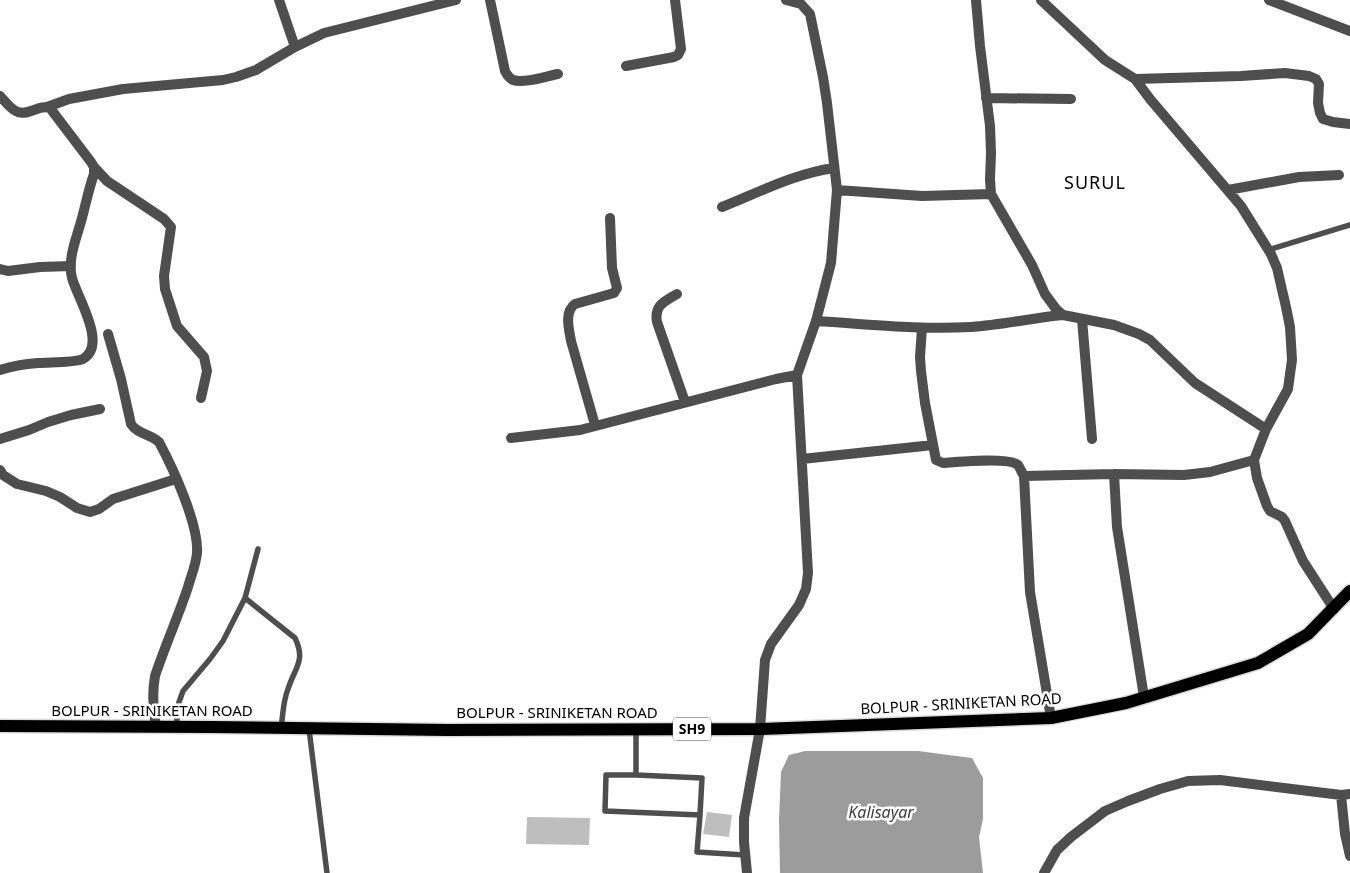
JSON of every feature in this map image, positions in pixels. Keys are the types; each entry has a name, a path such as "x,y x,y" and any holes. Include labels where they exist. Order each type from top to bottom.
{"main road":[{"name":"BOLPUR - SRINIKETAN ROAD","path":"0,726 176,726 448,730 760,729 1051,718 1126,704 1258,663 1308,634 1350,591"}],"street":[{"path":"279,0 294,47"},
{"path":"0,96 13,109 25,113 70,99 123,89 223,80 236,77 267,64 311,38 332,30 456,0"},
{"path":"490,0 507,76 511,80 521,81 558,74"},
{"path":"626,66 674,57 680,52 675,0"},
{"path":"747,873 744,818 760,729 765,660 771,644 799,605 806,589 808,573 797,375 816,321 831,263 837,190 823,76 810,14 801,4 786,0"},
{"path":"976,0 990,126 991,194 1032,265 1045,294 1063,315"},
{"path":"1041,0 1105,60 1135,80 1241,206 1277,268 1290,327 1292,360 1288,389 1266,429 1254,460 1257,478 1267,506 1270,511 1285,522 1302,561 1334,609"},
{"path":"1269,0 1350,31"},
{"path":"1135,80 1285,73 1309,76 1316,79 1319,84 1318,103 1323,119 1350,124"},
{"path":"986,98 1072,99"},
{"path":"47,107 58,118 94,167 107,181 164,219 171,227 164,276 165,288 177,326 204,357 207,371 201,398"},
{"path":"0,370 12,366 79,360 85,358 91,352 94,342 92,330 76,289 71,266 73,251 94,174 94,167"},
{"path":"722,207 780,182 814,171 834,168"},
{"path":"1228,190 1299,177 1339,175"},
{"path":"837,190 922,196 991,194"},
{"path":"595,425 571,341 568,312 575,304 616,291 612,268 610,218"},
{"path":"0,269 8,271 71,266"},
{"path":"677,294 662,303 656,314 657,322 685,402"},
{"path":"816,321 922,328 972,327 1063,315 1114,325 1150,340 1195,383 1266,429"},
{"path":"1082,319 1092,439"},
{"path":"922,328 921,371 936,460 940,463 992,460 1012,462 1018,465 1024,476 1030,592 1051,718"},
{"path":"108,334 131,424 134,428 160,442 193,523 197,553 194,569 183,602 155,676 153,709 156,727"},
{"path":"511,438 580,430 797,375"},
{"path":"0,440 55,420 100,409"},
{"path":"802,459 933,445"},
{"path":"1024,476 1184,475 1210,472 1254,460"},
{"path":"0,470 2,475 17,484 46,491 77,508 90,512 99,509 113,499 176,479"},
{"path":"1114,474 1117,527 1144,697"},
{"path":"1044,873 1057,850 1105,811 1152,792 1188,781 1220,780 1346,795 1345,834 1350,856"}],"lane":[{"path":"1268,250 1350,225"},
{"path":"176,726 179,702 183,691 223,641 245,598 258,549"},
{"path":"245,598 295,638 298,645 301,658 287,690 281,728"},
{"path":"309,728 327,873"},
{"path":"636,729 636,775"},
{"path":"700,815 605,811 606,775 702,778 700,815 697,852 745,855"}],"water":[{"name":"Kalisayar","path":"805,751 918,751 972,758 983,778 983,819 979,837 983,873 780,873 779,820 781,772 789,755"}],"building":[{"path":"707,812 732,815 729,837 703,834"},
{"path":"527,817 590,818 589,845 526,844"}],"district":[{"name":"SURUL","path":"1095,183"}]}
